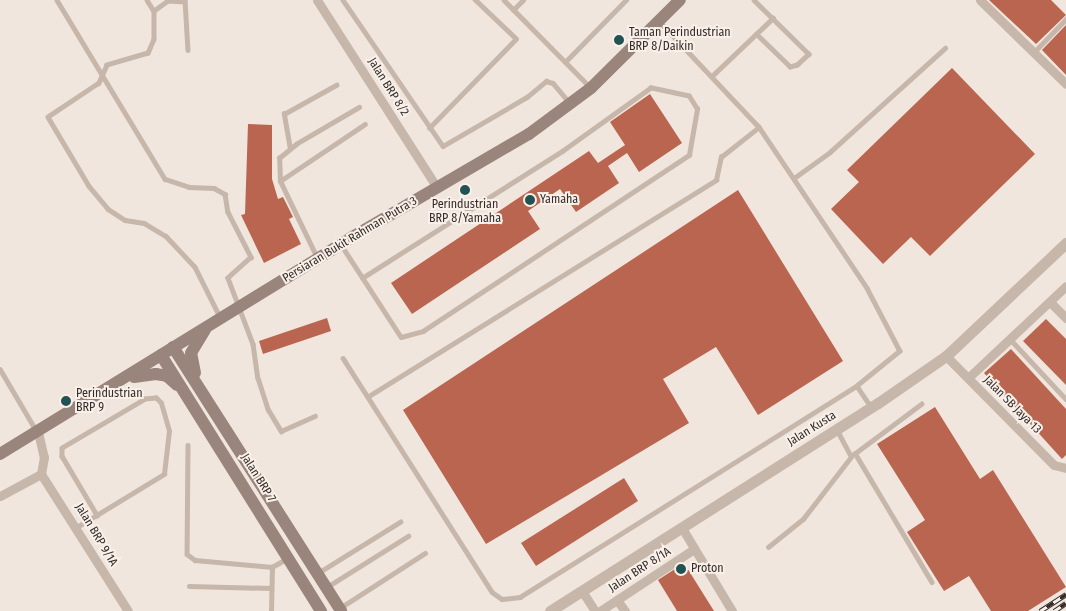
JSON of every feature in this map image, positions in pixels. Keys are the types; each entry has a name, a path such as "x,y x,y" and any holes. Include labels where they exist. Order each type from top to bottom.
{"main road":[{"name":"Persiaran Bukit Rahman Putra 3","path":"0,454 123,381 220,318 571,105 591,88 680,0"},
{"path":"202,390 192,364 192,353 208,326"},
{"name":"Jalan BRP 7","path":"173,347 340,610"},
{"name":"Jalan BRP 7","path":"161,355 322,611"},
{"path":"123,381 141,375 167,376 191,402"}],"street":[{"name":"Jalan BRP 8/2","path":"317,0 436,188"},
{"path":"980,0 1066,84"},
{"name":"Jalan Kusta","path":"550,611 871,408 946,356 1066,243"},
{"path":"968,378 1066,286"},
{"path":"1050,302 1066,318"},
{"name":"Jalan SB Jaya 13","path":"946,356 1063,469"},
{"path":"0,496 41,474 44,458 38,432"},
{"name":"Jalan BRP 9/1A","path":"41,474 77,527 128,611"},
{"path":"682,528 732,611"},
{"name":"Jalan BRP 8/1A","path":"600,611 694,549"},
{"path":"582,591 595,611"},
{"path":"617,600 625,611"}],"lane":[{"path":"57,0 165,179 189,187 214,188 225,194 228,212 251,257 228,278 253,344 258,378 268,409 281,431 315,416"},
{"path":"147,0 154,11 151,48 139,58 110,63 99,83 48,117 90,186 108,209 125,220 144,223 166,236 195,267 220,318"},
{"path":"343,0 438,143 448,145 527,97 546,81 553,83 571,105"},
{"path":"429,128 516,39 475,0"},
{"path":"504,0 591,88"},
{"path":"513,10 523,0"},
{"path":"565,62 626,0"},
{"path":"754,0 810,54 797,65 790,67 756,34"},
{"path":"154,11 168,1 185,1 188,50"},
{"path":"712,76 773,18"},
{"path":"1033,52 1066,19"},
{"path":"343,358 369,396 492,592 502,600 520,597 857,386 900,352 867,288 759,126 660,20"},
{"path":"794,178 830,152 945,48"},
{"path":"290,149 284,114 336,86"},
{"path":"341,245 401,337 422,331 688,155 698,109 689,96 651,88 563,151 363,278"},
{"path":"318,259 280,180 279,158 290,149 359,107"},
{"path":"280,180 365,124"},
{"path":"369,396 716,180 721,157 759,126"},
{"path":"1010,339 1066,399"},
{"path":"0,369 38,432"},
{"path":"857,386 871,408"},
{"path":"77,527 97,515 164,474 169,431 161,403 156,398 145,399 62,448 62,456 97,515"},
{"path":"768,547 803,519 853,455 921,404"},
{"path":"836,430 932,582"},
{"path":"188,445 187,554 195,560 272,566 287,558"},
{"path":"317,574 400,522"},
{"path":"326,587 408,536"},
{"path":"340,610 425,553"},
{"path":"271,611 272,566"},
{"path":"189,586 271,588"}],"building":[{"path":"989,0 1051,0 1066,15 1036,44"},
{"path":"1066,25 1066,75 1042,50"},
{"path":"952,68 1035,154 930,256 911,237 883,264 831,209 859,182 847,170"},
{"name":"Yamaha","path":"650,94 682,143 639,172 627,153 608,166 619,183 576,212 560,189 528,211 540,229 412,314 391,283 589,151 598,163 625,145 610,122"},
{"path":"248,124 272,125 272,179 278,199 283,197 293,217 289,219 301,244 264,263 241,215 245,214"},
{"path":"738,190 843,361 758,415 716,347 663,379 689,423 486,544 403,410"},
{"path":"327,318 331,331 263,354 259,341"},
{"path":"1046,319 1066,339 1066,385 1023,341"},
{"path":"1011,349 1066,409 1066,455 1062,459 984,373"},
{"path":"935,407 980,479 993,470 1066,587 1028,611 991,611 969,576 944,591 907,532 925,520 877,444"},
{"path":"624,478 638,501 536,566 521,543"},
{"path":"684,563 714,611 677,611 658,580"}],"railway":[{"path":"1040,611 1066,594"},
{"path":"1054,611 1066,603"}],"place":[{"name":"Taman Perindustrian BRP 8/Daikin","path":"619,40"},
{"name":"Perindustrian BRP 8/Yamaha","path":"465,190"},
{"name":"Yamaha","path":"530,200"},
{"name":"Perindustrian BRP 9","path":"66,401"},
{"name":"Proton","path":"681,569"}]}
